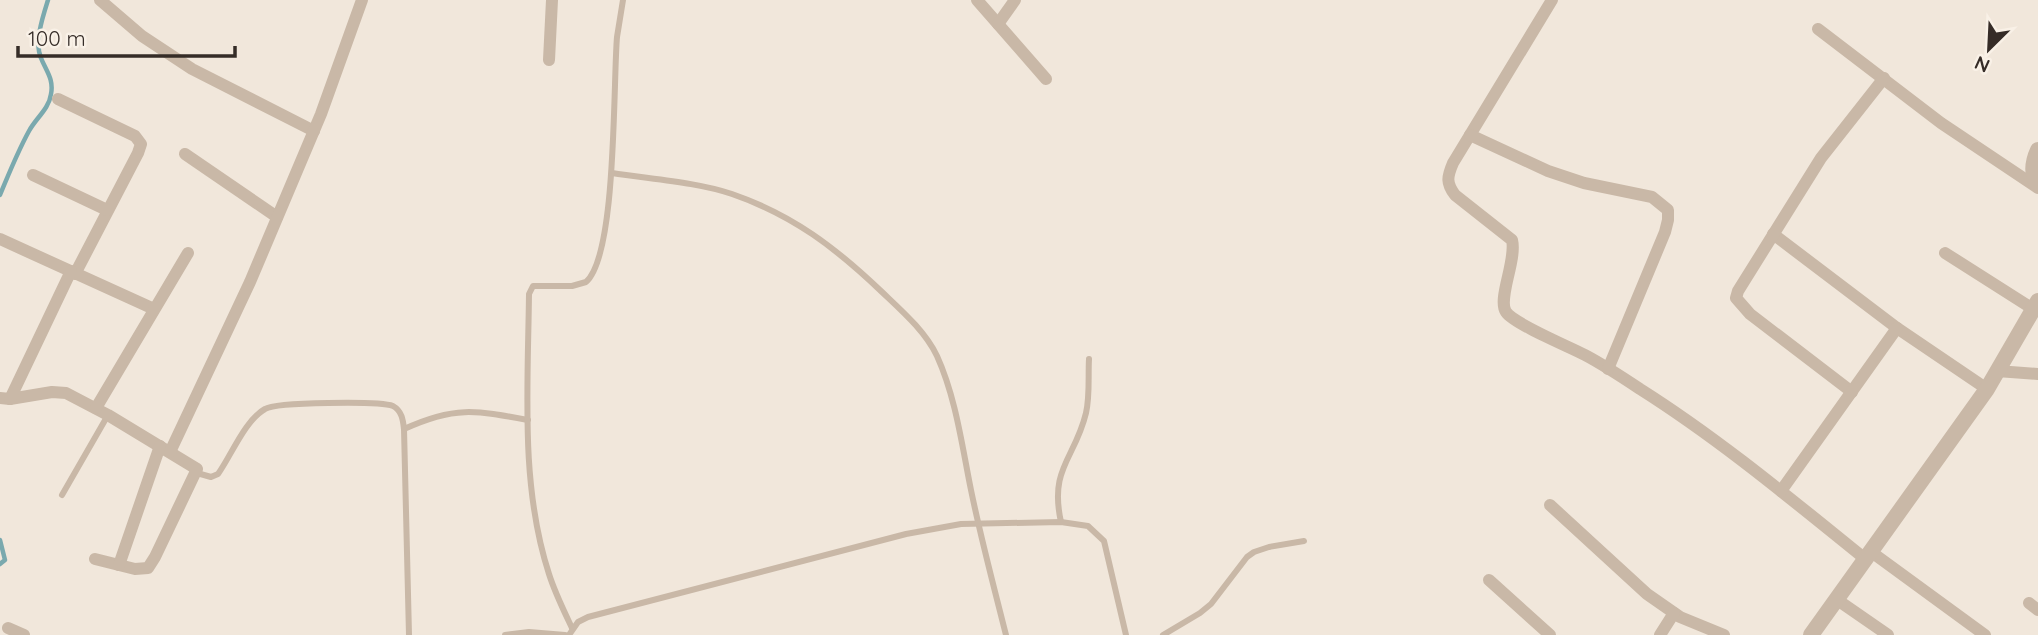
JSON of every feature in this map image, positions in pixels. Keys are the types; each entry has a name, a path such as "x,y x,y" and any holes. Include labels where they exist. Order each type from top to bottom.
{"street":[{"path":"100,0 142,36 192,69 314,131"},
{"path":"119,565 165,449 250,282 278,217 314,131 362,0"},
{"path":"549,60 552,0"},
{"path":"977,0 1046,79"},
{"path":"998,24 1015,0"},
{"path":"1552,0 1447,177 1448,186 1455,195 1511,240 1514,248 1503,303 1505,311 1608,369 1677,412 1867,555 1985,635"},
{"path":"1818,29 1941,123 2038,187"},
{"path":"1852,392 1750,314 1736,298 1738,290 1821,158 1884,78"},
{"path":"5,399 138,153 140,140 58,99"},
{"path":"1470,135 1548,171 1584,183 1652,197 1668,210 1665,232 1608,369"},
{"path":"2038,150 2033,176 2038,187"},
{"path":"185,154 278,217"},
{"path":"33,175 107,210"},
{"path":"1773,234 1897,328 1987,389"},
{"path":"0,239 154,309"},
{"path":"96,408 187,253"},
{"path":"1811,635 1987,389 2036,305 1945,253"},
{"path":"1782,491 1897,328"},
{"path":"1997,371 2038,373"},
{"path":"5,399 59,392 75,397 197,468 197,473 148,568 135,569 95,559"},
{"path":"1550,505 1647,594 1674,613 1724,635"},
{"path":"1489,580 1550,635"},
{"path":"1836,599 1888,635"},
{"path":"1660,635 1674,613"},
{"path":"8,628 24,635"}],"lane":[{"path":"569,633 544,556 532,496 528,420 530,289 535,285 572,286 589,279 595,266 612,173 617,38 623,0"},
{"path":"612,173 730,193 772,210 818,236 843,255 909,317 927,339 944,373 1006,635"},
{"path":"1061,522 1057,504 1058,482 1086,414 1089,359"},
{"path":"197,473 216,476 253,420 263,410 275,405 391,405 400,413 404,429 409,635"},
{"path":"404,429 432,416 459,411 528,420"},
{"path":"62,495 108,415"},
{"path":"505,635 529,632 569,633 588,617 906,534 978,524 1061,522 1088,526 1104,541 1126,635"},
{"path":"1163,635 1211,604 1247,557 1254,552 1304,541"}],"waterway":[{"path":"0,195 25,139 50,99 51,84 38,44 48,0"},
{"path":"0,540 5,560 0,564"}]}
